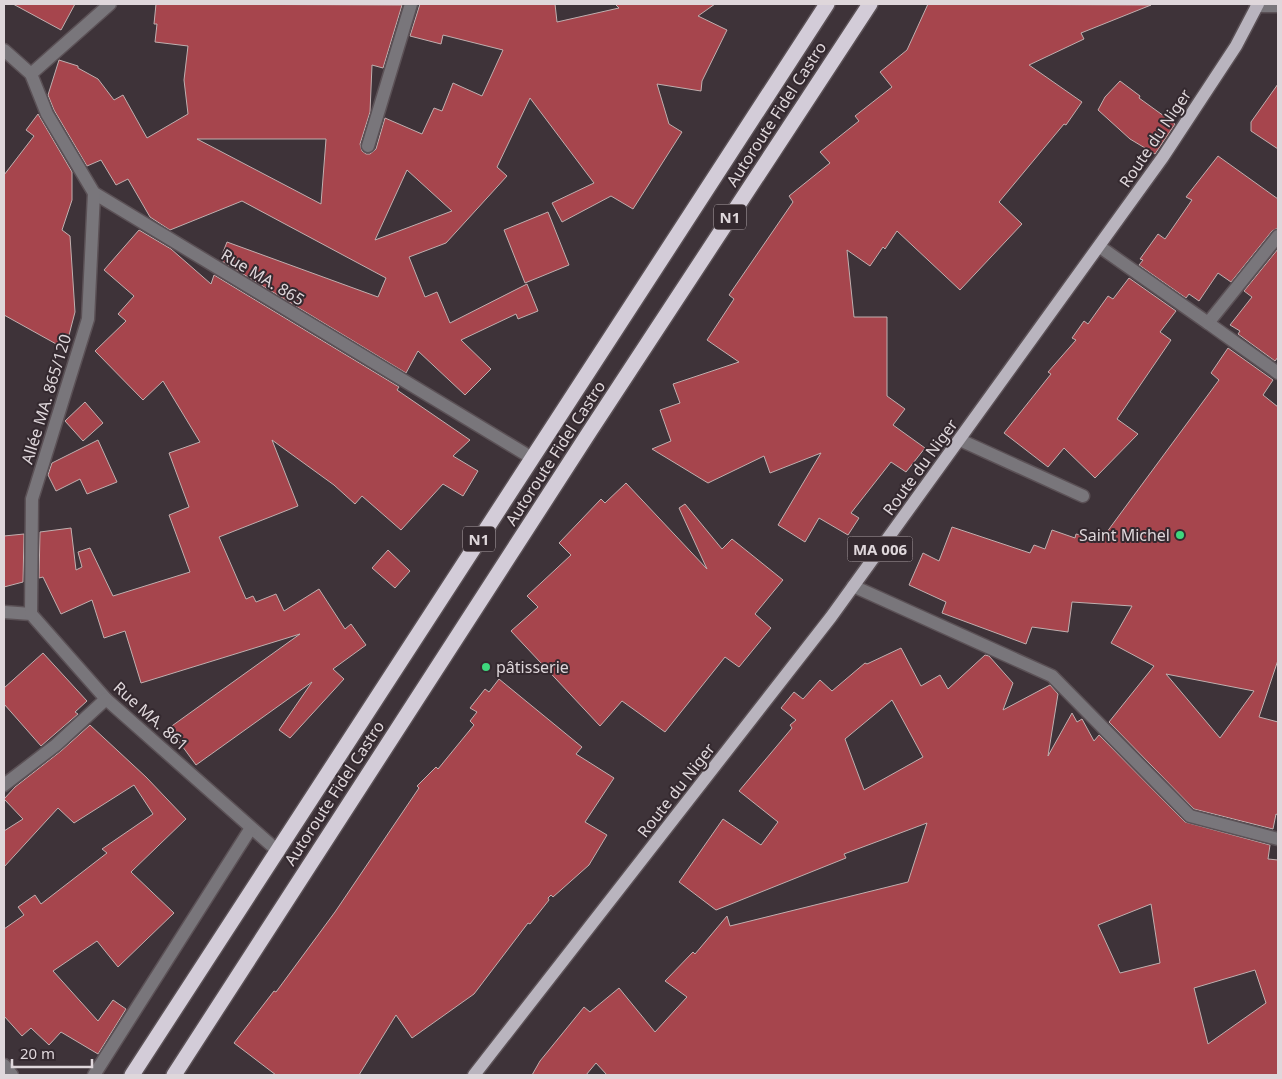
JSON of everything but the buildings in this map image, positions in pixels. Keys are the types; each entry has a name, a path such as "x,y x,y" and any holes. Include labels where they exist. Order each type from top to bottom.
{"highway":[{"name":"Autoroute Fidel Castro","path":"132,1075 827,4"},
{"name":"Autoroute Fidel Castro","path":"174,1075 579,448 870,4"}],"main road":[{"name":"Route du Niger","path":"474,1075 853,586 960,440 1163,158 1231,54 1257,5"}],"street":[{"path":"4,50 31,74 110,4"},
{"path":"368,146 411,4"},
{"path":"1257,5 1278,6"},
{"name":"Rue MA. 865","path":"31,74 47,114 94,193 532,458"},
{"name":"Allée MA. 865/120","path":"31,614 32,498 88,320 94,193"},
{"path":"1208,323 1278,236"},
{"path":"1100,247 1278,373"},
{"path":"960,440 1083,496"},
{"path":"853,586 1052,676 1190,816 1278,840"},
{"path":"4,612 31,614"},
{"name":"Rue MA. 861","path":"31,614 106,698 278,852"},
{"path":"4,785 56,745 106,698"},
{"path":"94,1075 251,828"},
{"path":"4,1065 12,1075"}],"place":[{"name":"Saint Michel","path":"1180,535"},
{"name":"pâtisserie","path":"486,667"}]}
